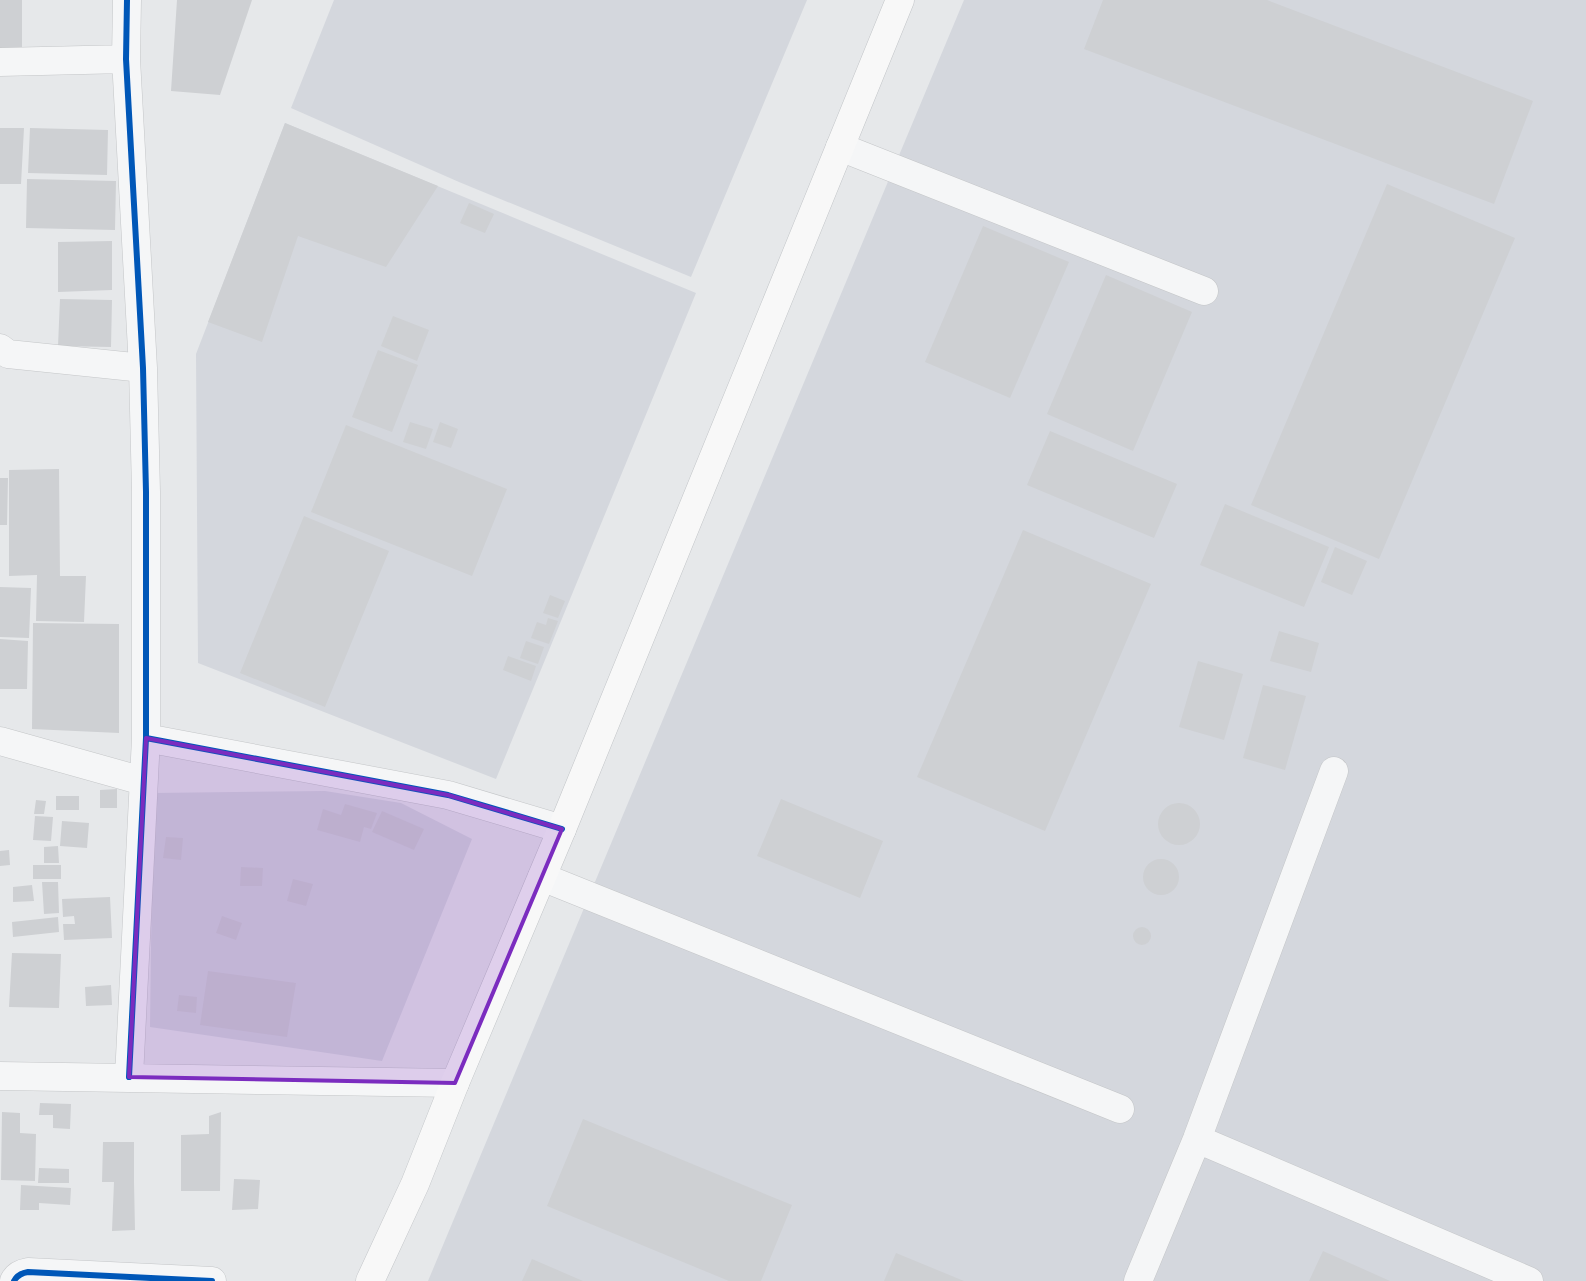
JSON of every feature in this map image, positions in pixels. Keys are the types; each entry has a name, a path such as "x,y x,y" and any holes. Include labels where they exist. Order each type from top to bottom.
{"main road":[{"path":"370,1281 415,1184 455,1083 562,829 900,0"}],"street":[{"path":"127,0 126,58 143,368 146,492 146,738 129,1077"},
{"path":"0,62 126,58"},
{"path":"840,147 1204,291"},
{"path":"0,348 8,354 143,368"},
{"path":"146,738 448,795 562,829"},
{"path":"0,741 143,781"},
{"path":"1138,1281 1197,1140 1334,770"},
{"path":"542,877 1120,1109"},
{"path":"0,1076 455,1083"},
{"path":"1197,1140 1529,1281"},
{"path":"14,1281 22,1273 28,1272 212,1281"}],"highlighted area":[{"path":"146,738 448,795 562,829 455,1083 129,1077"}],"shaded area":[{"path":"334,0 807,0 691,277 459,182 291,108"},
{"path":"964,0 1586,0 1586,1281 428,1281"},
{"path":"285,123 696,293 496,779 198,663 196,354"},
{"path":"325,791 401,803 472,839 382,1061 150,1027 153,793"}],"building":[{"path":"0,0 22,0 22,50 0,50"},
{"path":"177,0 252,0 220,95 171,91"},
{"path":"1103,0 1267,0 1533,101 1494,204 1084,49"},
{"path":"285,123 438,186 386,267 298,236 262,342 208,322"},
{"path":"0,128 24,128 21,184 0,184"},
{"path":"30,128 108,130 107,175 28,173"},
{"path":"27,179 116,181 115,230 26,228"},
{"path":"1387,184 1515,238 1379,559 1251,505"},
{"path":"469,203 494,214 485,233 460,223"},
{"path":"983,226 1069,262 1010,398 925,362"},
{"path":"112,241 112,290 58,292 58,242"},
{"path":"1106,275 1192,312 1133,451 1047,414"},
{"path":"60,299 112,300 111,347 58,346"},
{"path":"393,316 429,330 417,361 381,346"},
{"path":"378,350 418,365 392,432 352,417"},
{"path":"410,422 433,429 426,449 403,442"},
{"path":"440,422 458,429 451,448 433,442"},
{"path":"346,425 507,489 472,576 311,512"},
{"path":"1050,431 1177,484 1154,538 1027,485"},
{"path":"59,469 60,576 86,576 84,622 36,621 37,575 9,576 9,470"},
{"path":"0,478 8,478 7,525 0,525"},
{"path":"1225,504 1329,547 1304,607 1200,565"},
{"path":"304,516 389,551 325,707 240,673"},
{"path":"1023,530 1151,584 1045,831 917,777"},
{"path":"1335,547 1367,561 1352,595 1321,582"},
{"path":"0,587 31,588 29,638 0,637"},
{"path":"550,595 565,601 558,618 543,613"},
{"path":"548,618 558,621 549,644 531,638 537,622 546,625"},
{"path":"33,623 119,624 119,733 32,729"},
{"path":"1279,631 1319,643 1311,672 1270,661"},
{"path":"0,639 28,641 27,689 0,689"},
{"path":"526,641 544,647 538,664 520,658"},
{"path":"508,656 536,666 531,681 503,670"},
{"path":"1198,661 1243,674 1224,740 1179,727"},
{"path":"1263,685 1306,696 1285,770 1243,758"},
{"path":"117,789 117,808 100,808 100,790"},
{"path":"56,796 79,796 79,810 56,810"},
{"path":"781,799 883,841 860,898 757,856"},
{"path":"36,800 46,801 44,814 34,814"},
{"path":"1183,803 1191,806 1197,812 1200,824 1197,836 1191,842 1175,845 1167,842 1161,836 1158,820 1161,812 1167,806"},
{"path":"345,804 377,813 371,829 364,827 360,842 317,830 323,809 341,815"},
{"path":"382,811 424,829 414,850 372,832"},
{"path":"35,816 53,817 51,841 33,840"},
{"path":"62,821 89,823 87,848 60,846"},
{"path":"166,837 183,838 181,860 163,858"},
{"path":"58,846 59,863 44,863 44,847"},
{"path":"9,850 10,865 0,866 0,851"},
{"path":"1161,859 1174,864 1179,877 1174,890 1161,895 1148,890 1143,877 1148,864"},
{"path":"33,865 61,865 61,879 33,879"},
{"path":"241,867 263,868 262,886 240,886"},
{"path":"293,879 313,884 306,906 287,901"},
{"path":"42,882 58,882 59,913 44,914"},
{"path":"32,885 34,901 13,902 13,887"},
{"path":"110,897 112,938 64,940 63,924 75,924 74,916 63,917 62,899"},
{"path":"222,916 242,923 236,940 216,933"},
{"path":"58,917 59,932 13,937 12,922"},
{"path":"1142,927 1148,930 1151,936 1148,942 1142,945 1136,942 1133,936 1136,930"},
{"path":"12,953 61,954 59,1008 9,1007"},
{"path":"208,971 296,983 287,1037 200,1025"},
{"path":"111,985 112,1005 86,1006 85,987"},
{"path":"179,995 197,997 196,1013 177,1011"},
{"path":"40,1103 71,1104 70,1129 53,1128 53,1115 39,1115"},
{"path":"2,1112 20,1113 20,1133 36,1134 35,1181 1,1180"},
{"path":"221,1112 220,1191 181,1191 181,1135 209,1134 209,1116"},
{"path":"583,1119 792,1205 761,1281 729,1281 547,1206"},
{"path":"103,1142 134,1142 135,1230 112,1231 114,1182 102,1182"},
{"path":"39,1168 69,1169 69,1183 38,1183"},
{"path":"234,1179 260,1180 258,1209 232,1210"},
{"path":"21,1185 71,1188 70,1205 39,1203 39,1210 20,1210"},
{"path":"1323,1251 1390,1281 1309,1281"},
{"path":"896,1253 964,1281 884,1281"},
{"path":"532,1259 583,1281 522,1281"}],"cycle path":[{"path":"127,0 126,59 143,368 146,492 146,738 129,1077"},
{"path":"146,738 448,795 562,829"},
{"path":"14,1281 20,1275 28,1272 212,1281"}]}
